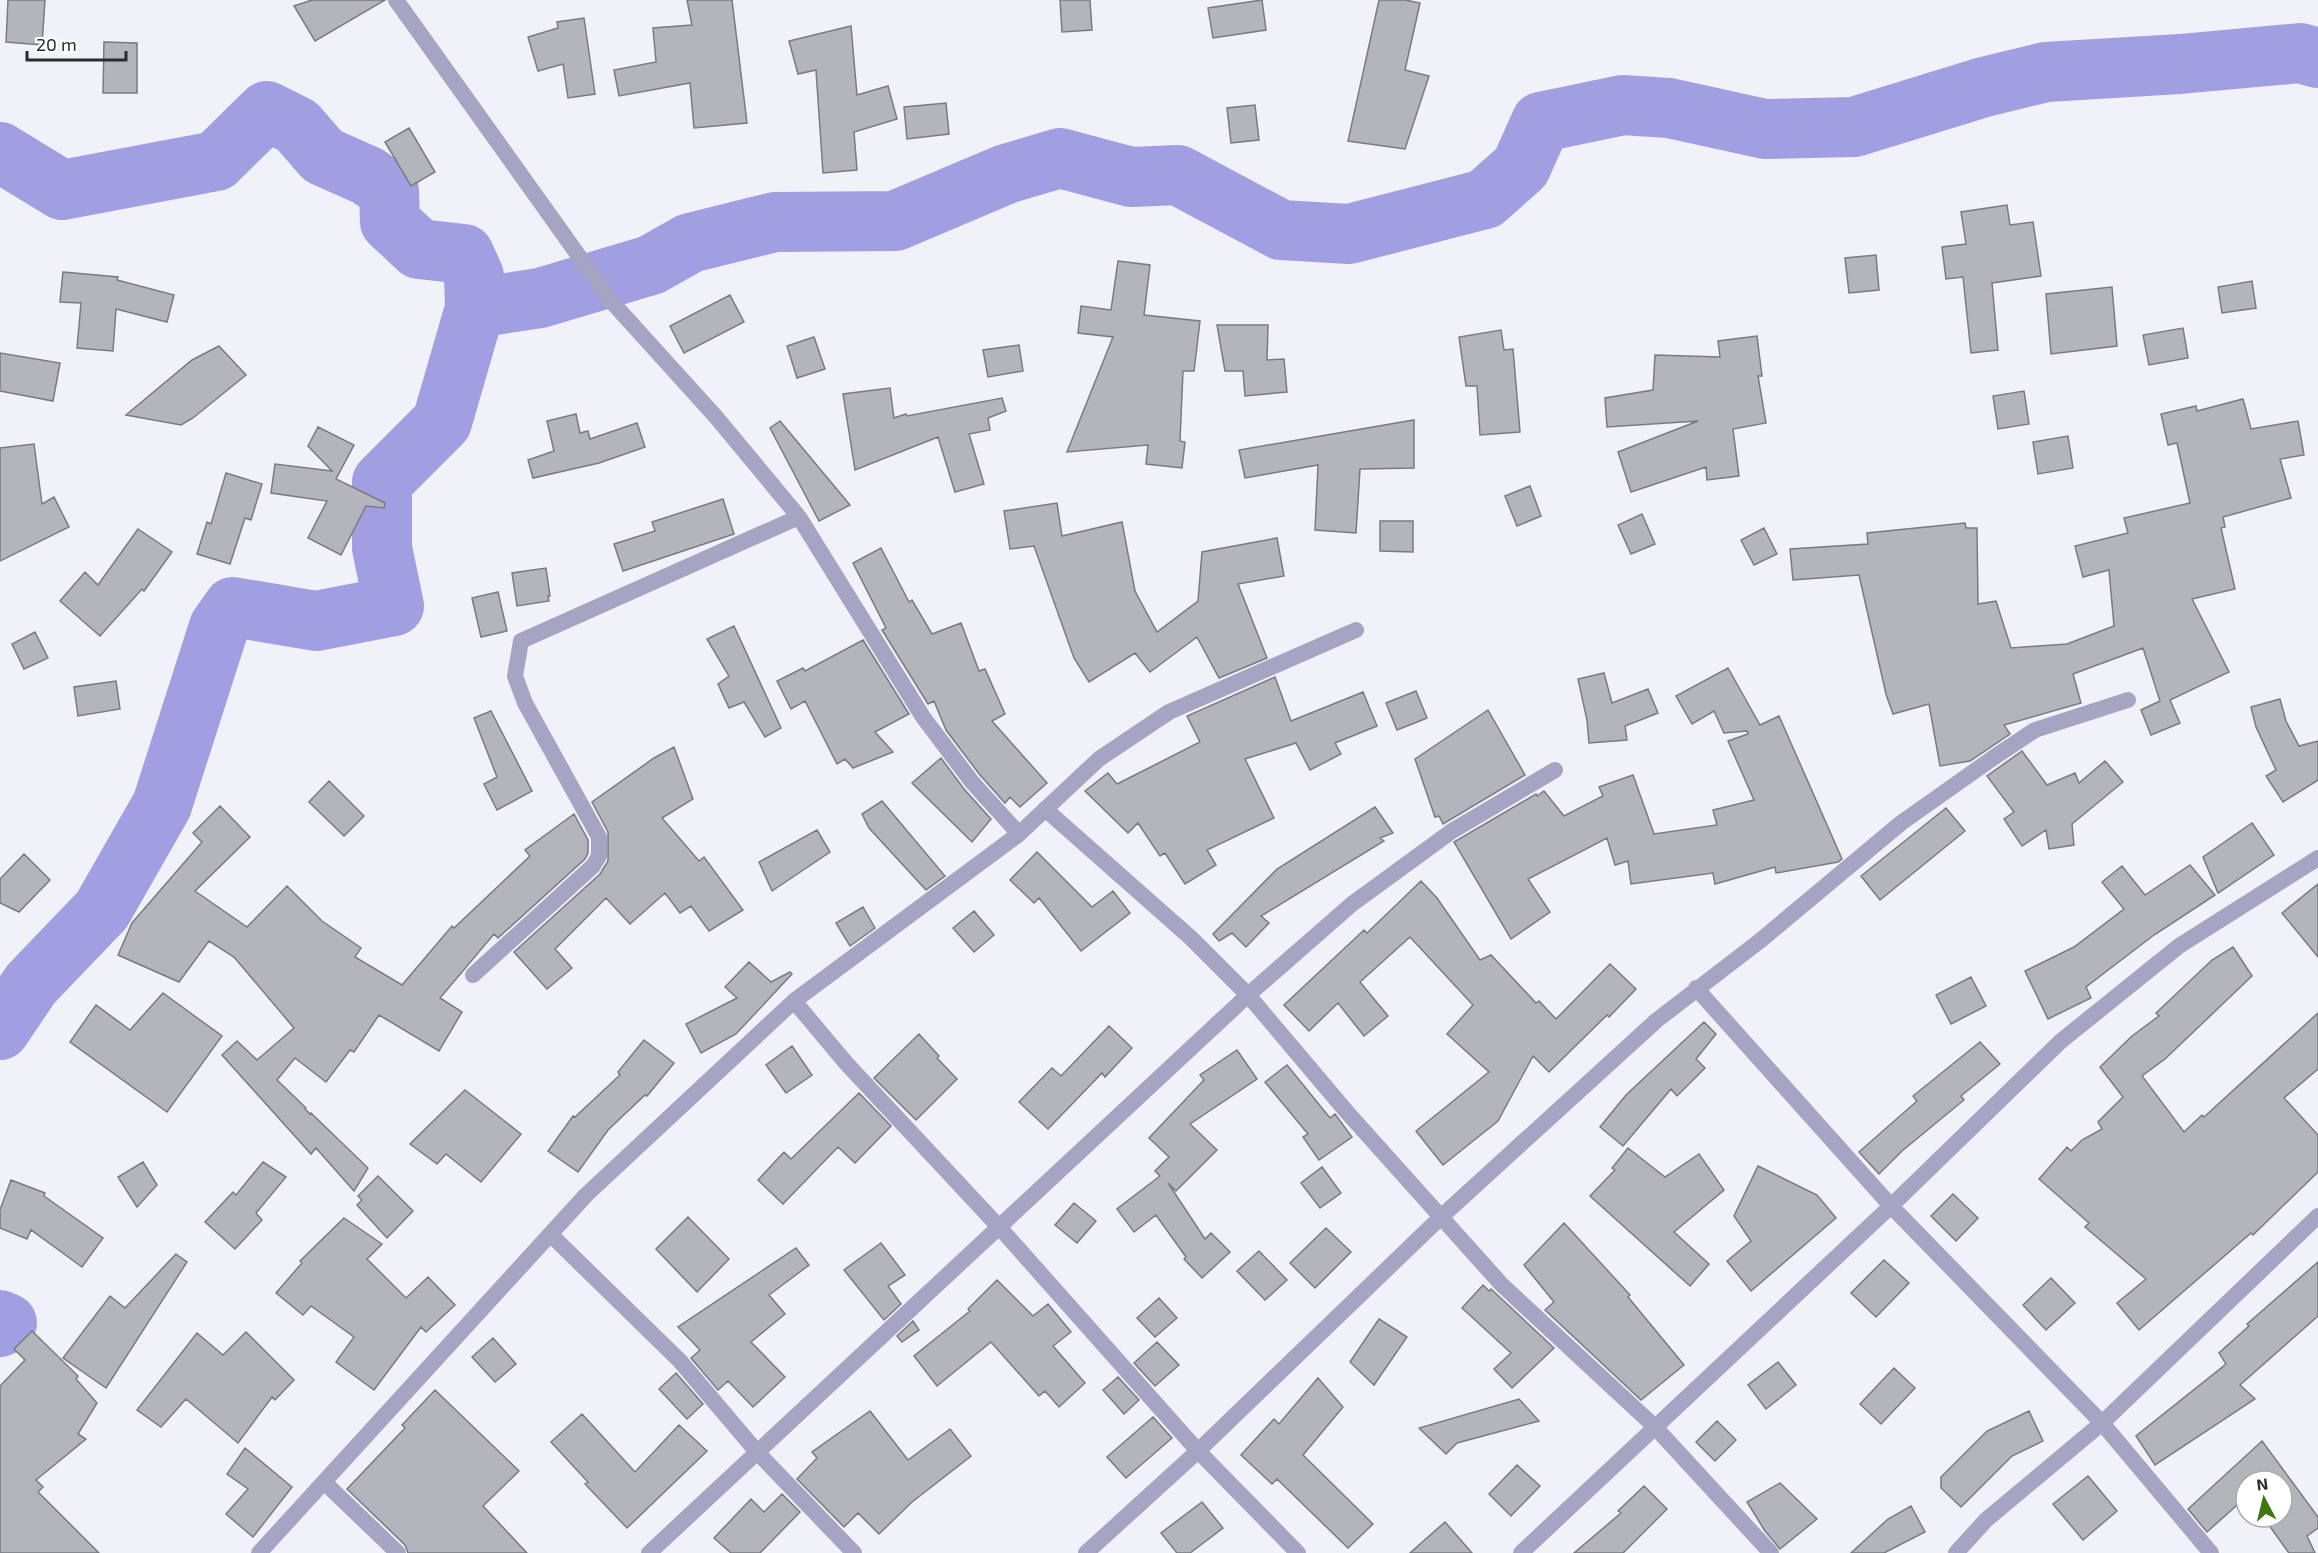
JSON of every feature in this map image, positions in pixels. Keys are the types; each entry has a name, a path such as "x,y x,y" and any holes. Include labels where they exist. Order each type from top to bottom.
{"street":[{"path":"396,0 611,301 716,417 799,517 923,717 972,783 1019,834"},
{"path":"473,975 593,866 599,856 598,837 525,703 515,676 520,641 799,517"},
{"path":"259,1553 586,1195 794,1001 1019,834 1099,759 1169,712 1356,630"},
{"path":"1086,1553 1198,1451 1442,1216 1657,1020 1696,988 1761,940 1901,824 2035,730 2128,700"},
{"path":"649,1553 1248,995 1352,904 1452,831 1555,770"},
{"path":"1045,809 1191,938 1248,995 1346,1111 1502,1285 1654,1426 1771,1553"},
{"path":"1521,1553 1891,1206 2070,1034 2179,946 2318,858"},
{"path":"1696,988 1891,1206 2102,1424 2211,1553"},
{"path":"794,1001 846,1063 1000,1227 1198,1451 1298,1553"},
{"path":"1956,1553 1986,1521 2102,1424 2318,1216"},
{"path":"550,1234 680,1361 757,1452 854,1553"},
{"path":"324,1482 398,1553"}],"building":[{"path":"8,0 45,0 42,45 6,42"},
{"path":"312,0 385,0 315,41 294,6"},
{"path":"687,0 732,0 747,123 694,128 690,83 619,96 614,70 656,62 653,28 692,25"},
{"path":"1060,0 1090,0 1092,30 1062,32"},
{"path":"1262,0 1266,30 1213,38 1208,8"},
{"path":"1379,0 1405,0 1420,3 1405,70 1429,76 1405,149 1348,141"},
{"path":"584,18 595,94 568,98 563,64 538,71 528,37 558,28 557,22"},
{"path":"851,26 857,95 888,86 897,119 854,132 857,170 823,173 816,70 798,74 789,41"},
{"path":"104,42 137,43 137,93 103,93"},
{"path":"946,103 949,134 907,139 904,107"},
{"path":"1255,105 1259,140 1231,143 1227,108"},
{"path":"409,128 435,172 411,186 385,142"},
{"path":"2007,205 2010,225 2033,222 2041,276 1992,283 1998,350 1971,353 1963,277 1946,279 1942,247 1966,244 1961,212"},
{"path":"1876,255 1879,290 1849,293 1845,258"},
{"path":"1118,261 1150,265 1144,315 1200,321 1194,371 1183,371 1180,441 1185,442 1182,468 1146,464 1148,445 1067,452 1113,337 1078,333 1081,306 1111,310"},
{"path":"63,272 118,277 117,280 174,295 167,322 116,309 113,351 77,348 81,303 60,302"},
{"path":"2252,281 2256,308 2222,313 2218,287"},
{"path":"2112,287 2117,346 2051,354 2046,294"},
{"path":"730,295 744,322 684,353 670,326"},
{"path":"1217,325 1268,325 1267,360 1284,359 1287,392 1245,396 1243,371 1225,371"},
{"path":"2183,328 2188,358 2149,365 2143,335"},
{"path":"1501,330 1504,350 1513,349 1520,432 1480,435 1477,386 1466,386 1459,337"},
{"path":"1757,336 1762,376 1758,376 1766,423 1733,429 1739,476 1707,480 1706,467 1631,492 1618,452 1698,421 1607,427 1605,398 1653,390 1655,355 1720,357 1718,341"},
{"path":"814,337 825,369 797,378 787,346"},
{"path":"1019,345 1023,371 988,377 983,350"},
{"path":"219,346 246,375 193,418 181,425 126,415 192,360"},
{"path":"0,353 60,363 53,401 0,391"},
{"path":"890,388 894,418 1002,398 1006,411 988,418 990,430 969,434 984,484 955,492 938,437 855,470 843,394"},
{"path":"2024,391 2029,424 1998,429 1993,396"},
{"path":"2243,399 2251,429 2298,421 2304,455 2280,459 2291,498 2223,517 2225,527 2221,528 2235,589 2192,599 2229,672 2170,700 2180,723 2151,735 2141,710 2160,701 2143,648 2073,674 2081,703 2004,725 2010,734 1970,761 1940,766 1929,704 1893,714 1886,694 1859,575 1793,580 1790,549 1868,544 1867,533 1965,523 1966,528 1977,528 1978,604 1996,601 2011,648 2067,644 2114,626 2109,570 2083,577 2075,546 2128,533 2124,518 2190,503 2177,443 2168,445 2161,414 2196,406 2197,411"},
{"path":"576,414 580,433 588,431 590,439 637,423 645,447 599,463 533,478 528,460 554,451 547,421"},
{"path":"1414,420 1414,468 1360,469 1356,533 1315,530 1318,465 1245,478 1239,450"},
{"path":"780,421 850,505 819,521 770,428"},
{"path":"318,427 354,445 336,479 385,503 384,508 366,506 341,555 308,538 327,501 271,493 275,464 332,471 308,446"},
{"path":"2068,436 2073,468 2038,474 2033,442"},
{"path":"34,444 42,504 54,497 69,527 0,561 0,448"},
{"path":"226,473 262,484 251,520 245,518 230,564 197,554 207,522 211,524"},
{"path":"1530,486 1541,516 1517,526 1505,496"},
{"path":"723,499 734,534 623,571 614,544 655,531 652,522"},
{"path":"1057,503 1062,536 1122,522 1135,591 1157,632 1198,601 1202,552 1277,538 1284,576 1238,584 1267,658 1219,678 1197,637 1150,672 1135,653 1089,682 1074,658 1034,546 1010,549 1004,511"},
{"path":"1642,514 1655,544 1631,554 1618,525"},
{"path":"1380,521 1413,521 1413,552 1380,551"},
{"path":"1764,528 1777,554 1754,565 1741,540"},
{"path":"138,529 172,552 144,591 142,589 100,636 60,601 85,572 98,585"},
{"path":"881,548 909,602 912,600 932,634 961,623 979,671 985,669 1005,714 992,721 1047,783 1020,807 1010,797 1005,803 980,775 946,730 934,701 928,704 882,630 886,628 853,563"},
{"path":"546,568 549,601 517,606 512,573"},
{"path":"498,592 507,631 481,637 472,598"},
{"path":"734,626 781,728 765,737 744,702 729,708 718,684 729,676 707,639"},
{"path":"35,632 48,658 24,669 12,644"},
{"path":"863,640 909,714 875,732 893,752 853,768 845,759 837,764 805,701 791,709 777,681 803,668 805,671"},
{"path":"1728,668 1760,725 1779,716 1842,859 1838,862 1776,873 1775,867 1715,884 1713,873 1631,884 1628,861 1615,865 1607,838 1528,879 1550,912 1511,939 1454,842 1544,791 1564,816 1603,796 1599,787 1633,775 1654,834 1717,825 1713,810 1754,800 1728,741 1748,734 1747,731 1724,733 1714,711 1692,724 1676,696"},
{"path":"1604,673 1612,703 1648,689 1658,713 1625,726 1627,740 1589,743 1587,720 1578,679"},
{"path":"1275,677 1291,721 1363,692 1377,726 1335,743 1341,754 1310,770 1296,743 1245,759 1274,818 1207,850 1216,865 1185,884 1165,853 1160,856 1138,823 1128,833 1085,791 1108,773 1117,784 1200,742 1187,716"},
{"path":"116,681 120,709 78,716 74,687"},
{"path":"1416,691 1427,718 1397,730 1386,703"},
{"path":"2280,699 2286,721 2299,746 2318,741 2318,780 2283,802 2266,776 2276,770 2256,727 2251,707"},
{"path":"1488,710 1525,775 1443,824 1439,816 1435,817 1415,759"},
{"path":"491,711 532,791 497,810 484,784 497,777 474,718"},
{"path":"674,747 693,799 662,818 699,861 704,857 743,910 709,931 691,906 680,913 665,893 630,924 606,898 555,949 572,968 547,989 514,952 600,874 608,861 608,832 592,802 654,758"},
{"path":"2022,751 2047,785 2075,773 2079,783 2105,761 2123,782 2072,824 2074,845 2049,849 2046,830 2022,846 2004,819 2014,812 1987,776"},
{"path":"941,758 964,789 991,819 972,842 912,783"},
{"path":"329,781 364,816 344,836 309,802"},
{"path":"882,801 945,876 926,890 869,828 862,814"},
{"path":"220,806 250,837 195,891 247,927 287,886 322,921 361,948 355,957 402,985 452,926 454,928 530,856 525,850 574,814 588,840 588,853 585,859 498,938 494,934 440,998 462,1012 439,1051 379,1015 354,1052 350,1050 326,1082 295,1058 277,1080 368,1168 354,1191 316,1148 311,1154 222,1055 237,1041 257,1060 294,1028 234,957 209,941 179,982 118,955 132,923 202,842 193,833"},
{"path":"1375,807 1393,833 1380,838 1384,841 1261,916 1269,923 1246,947 1232,933 1219,941 1213,934 1277,869"},
{"path":"1946,808 1965,831 1880,900 1861,876"},
{"path":"2252,823 2274,855 2218,893 2203,857"},
{"path":"817,830 830,852 772,891 759,862"},
{"path":"1037,852 1092,907 1113,891 1130,913 1081,951 1039,898 1034,903 1010,880"},
{"path":"24,854 50,880 19,912 0,903 0,879"},
{"path":"2190,865 2215,895 2154,935 2086,987 2091,998 2048,1019 2025,971 2074,947 2124,909 2102,882 2122,866 2145,895"},
{"path":"1421,881 1437,898 1480,960 1491,955 1536,1003 1539,1001 1556,1019 1610,964 1636,989 1549,1072 1533,1056 1498,1121 1443,1165 1416,1131 1489,1072 1447,1034 1473,1005 1410,937 1360,982 1388,1016 1364,1036 1338,1003 1309,1031 1284,1005 1364,930 1367,933"},
{"path":"2318,884 2318,957 2282,913"},
{"path":"863,907 875,928 850,946 836,923"},
{"path":"974,911 994,935 974,952 953,928"},
{"path":"2233,947 2252,976 2165,1059 2142,1076 2184,1132 2202,1115 2204,1117 2318,1013 2318,1069 2284,1098 2318,1135 2318,1172 2253,1235 2251,1233 2139,1330 2117,1303 2146,1279 2085,1227 2089,1223 2039,1179 2067,1147 2071,1151 2082,1140 2102,1129 2098,1122 2123,1097 2100,1067 2132,1036 2159,1016 2156,1013 2212,960"},
{"path":"749,962 771,982 790,972 792,974 736,1034 701,1053 686,1024 737,998 725,987"},
{"path":"1971,977 1986,1006 1951,1024 1936,995"},
{"path":"163,993 222,1036 167,1112 70,1042 96,1005 130,1030"},
{"path":"1704,1022 1716,1034 1696,1059 1705,1068 1677,1096 1671,1089 1623,1146 1600,1127 1626,1095"},
{"path":"1109,1026 1132,1048 1105,1077 1102,1073 1048,1129 1019,1102 1052,1068 1061,1076"},
{"path":"919,1034 957,1079 916,1120 874,1078"},
{"path":"644,1040 674,1063 647,1096 645,1095 608,1130 578,1172 548,1151 573,1116 575,1117 620,1075 618,1072"},
{"path":"1980,1042 2000,1064 1961,1096 1964,1100 1902,1151 1879,1174 1859,1152 1917,1101 1913,1096"},
{"path":"792,1046 812,1075 786,1093 766,1065"},
{"path":"1237,1050 1257,1079 1190,1124 1217,1150 1176,1191 1168,1183 1205,1239 1211,1233 1230,1252 1202,1278 1184,1259 1186,1257 1156,1215 1134,1232 1117,1209 1160,1176 1155,1171 1169,1157 1149,1138 1204,1080 1200,1075"},
{"path":"1287,1065 1330,1118 1335,1114 1352,1137 1319,1160 1303,1137 1308,1134 1265,1082"},
{"path":"465,1090 521,1134 481,1182 446,1154 437,1164 410,1144"},
{"path":"859,1093 891,1126 855,1163 838,1147 783,1204 758,1180 784,1152 791,1159"},
{"path":"1628,1148 1665,1177 1699,1154 1724,1190 1674,1232 1709,1264 1690,1286 1590,1196 1615,1170 1612,1168"},
{"path":"143,1162 157,1185 137,1207 118,1177"},
{"path":"263,1162 286,1177 256,1213 262,1220 235,1249 205,1222 233,1192 236,1195"},
{"path":"1758,1166 1817,1195 1836,1218 1751,1291 1727,1261 1751,1241 1734,1216"},
{"path":"1322,1167 1341,1193 1320,1208 1301,1183"},
{"path":"378,1176 413,1211 387,1238 357,1205 362,1200 358,1196"},
{"path":"11,1180 45,1193 44,1196 103,1238 82,1267 31,1230 27,1239 0,1228 0,1210"},
{"path":"1953,1194 1978,1218 1956,1241 1931,1216"},
{"path":"1074,1203 1096,1221 1077,1243 1055,1225"},
{"path":"688,1217 729,1259 697,1292 656,1249"},
{"path":"344,1218 382,1244 367,1259 406,1298 428,1277 455,1305 426,1332 421,1327 374,1390 336,1362 354,1337 311,1306 303,1315 276,1293 302,1263 300,1261"},
{"path":"1564,1223 1630,1295 1628,1297 1684,1365 1641,1400 1545,1310 1554,1302 1524,1265"},
{"path":"1326,1228 1351,1252 1315,1288 1290,1263"},
{"path":"881,1243 905,1275 888,1286 901,1304 884,1320 844,1270"},
{"path":"796,1248 809,1265 769,1295 785,1314 751,1342 785,1377 753,1407 728,1381 718,1390 691,1358 700,1350 678,1327"},
{"path":"1259,1251 1287,1280 1265,1300 1237,1271"},
{"path":"176,1254 187,1262 106,1388 63,1358 110,1296 125,1308"},
{"path":"1884,1260 1909,1283 1876,1317 1851,1293"},
{"path":"2318,1262 2318,1316 2240,1385 2255,1399 2155,1465 2136,1436 2226,1364 2219,1353 2249,1326 2247,1324"},
{"path":"2051,1278 2075,1303 2046,1330 2023,1305"},
{"path":"997,1280 1033,1316 1048,1304 1071,1332 1053,1346 1085,1383 1059,1407 1045,1391 1039,1396 991,1342 937,1386 914,1356 970,1311 968,1309"},
{"path":"1483,1285 1489,1291 1491,1289 1554,1348 1512,1388 1494,1369 1511,1353 1462,1308"},
{"path":"1159,1298 1177,1318 1155,1337 1137,1318"},
{"path":"1379,1319 1407,1337 1374,1385 1350,1362"},
{"path":"913,1321 919,1330 902,1342 897,1336"},
{"path":"32,1331 78,1376 76,1379 97,1403 78,1434 86,1439 36,1480 43,1487 38,1492 99,1553 0,1553 0,1386 25,1360 14,1349"},
{"path":"246,1332 294,1380 275,1400 272,1397 238,1443 186,1399 161,1427 137,1410 197,1333 223,1355"},
{"path":"493,1338 516,1364 495,1382 472,1357"},
{"path":"1157,1342 1179,1365 1155,1386 1134,1363"},
{"path":"1778,1362 1796,1385 1766,1409 1748,1385"},
{"path":"1894,1368 1915,1388 1881,1424 1860,1404"},
{"path":"676,1373 703,1404 687,1419 659,1389"},
{"path":"1118,1377 1139,1400 1124,1414 1103,1390"},
{"path":"1318,1378 1343,1407 1303,1455 1373,1524 1348,1548 1277,1479 1272,1484 1241,1455 1274,1419 1279,1424"},
{"path":"435,1390 519,1471 483,1506 527,1553 408,1553 405,1545 347,1489 405,1428 402,1425"},
{"path":"1519,1399 1539,1421 1457,1443 1446,1454 1419,1428"},
{"path":"870,1411 908,1460 950,1429 971,1456 912,1502 879,1534 858,1513 844,1527 797,1479 817,1458 812,1452"},
{"path":"2029,1411 2043,1441 2012,1456 1961,1507 1941,1488 1941,1477 1987,1431"},
{"path":"582,1414 635,1472 679,1425 707,1451 627,1528 585,1484 588,1482 551,1442"},
{"path":"1153,1417 1172,1438 1126,1478 1107,1457"},
{"path":"1717,1421 1736,1440 1715,1461 1696,1442"},
{"path":"2262,1441 2283,1469 2234,1469 2234,1508 2207,1532 2188,1509"},
{"path":"245,1448 292,1487 253,1537 226,1514 248,1489 227,1474"},
{"path":"1517,1465 1540,1486 1511,1516 1489,1494"},
{"path":"2088,1476 2117,1511 2083,1540 2053,1504"},
{"path":"1780,1483 1817,1519 1780,1549 1765,1531 1747,1502"},
{"path":"2294,1484 2318,1517 2318,1528 2307,1536 2315,1553 2289,1553 2272,1529 2294,1529"},
{"path":"1644,1486 1667,1509 1623,1553 1574,1553 1621,1513 1618,1511"},
{"path":"782,1494 800,1512 760,1553 731,1553 714,1538 751,1499 764,1512"},
{"path":"1202,1502 1223,1528 1190,1553 1177,1553 1161,1533"},
{"path":"1911,1506 1925,1532 1884,1553 1851,1553 1888,1519"},
{"path":"1445,1522 1472,1553 1410,1553"}],"waterway":[{"path":"0,1030 31,984 102,910 162,805 219,627 233,607 316,621 394,606 382,548 382,482 442,422 475,308 540,298 651,265 690,243 775,222 895,221 1006,174 1060,158 1131,177 1178,175 1281,230 1349,234 1485,199 1521,167 1541,122 1623,105 1669,108 1765,129 1854,127 1984,87 2046,72 2180,64 2300,53 2318,58"},
{"path":"0,152 62,190 216,161 267,111 297,126 323,156 368,176 389,191 390,222 419,249 464,254 474,276 475,308"},
{"path":"0,1320 7,1323 0,1327"}]}
